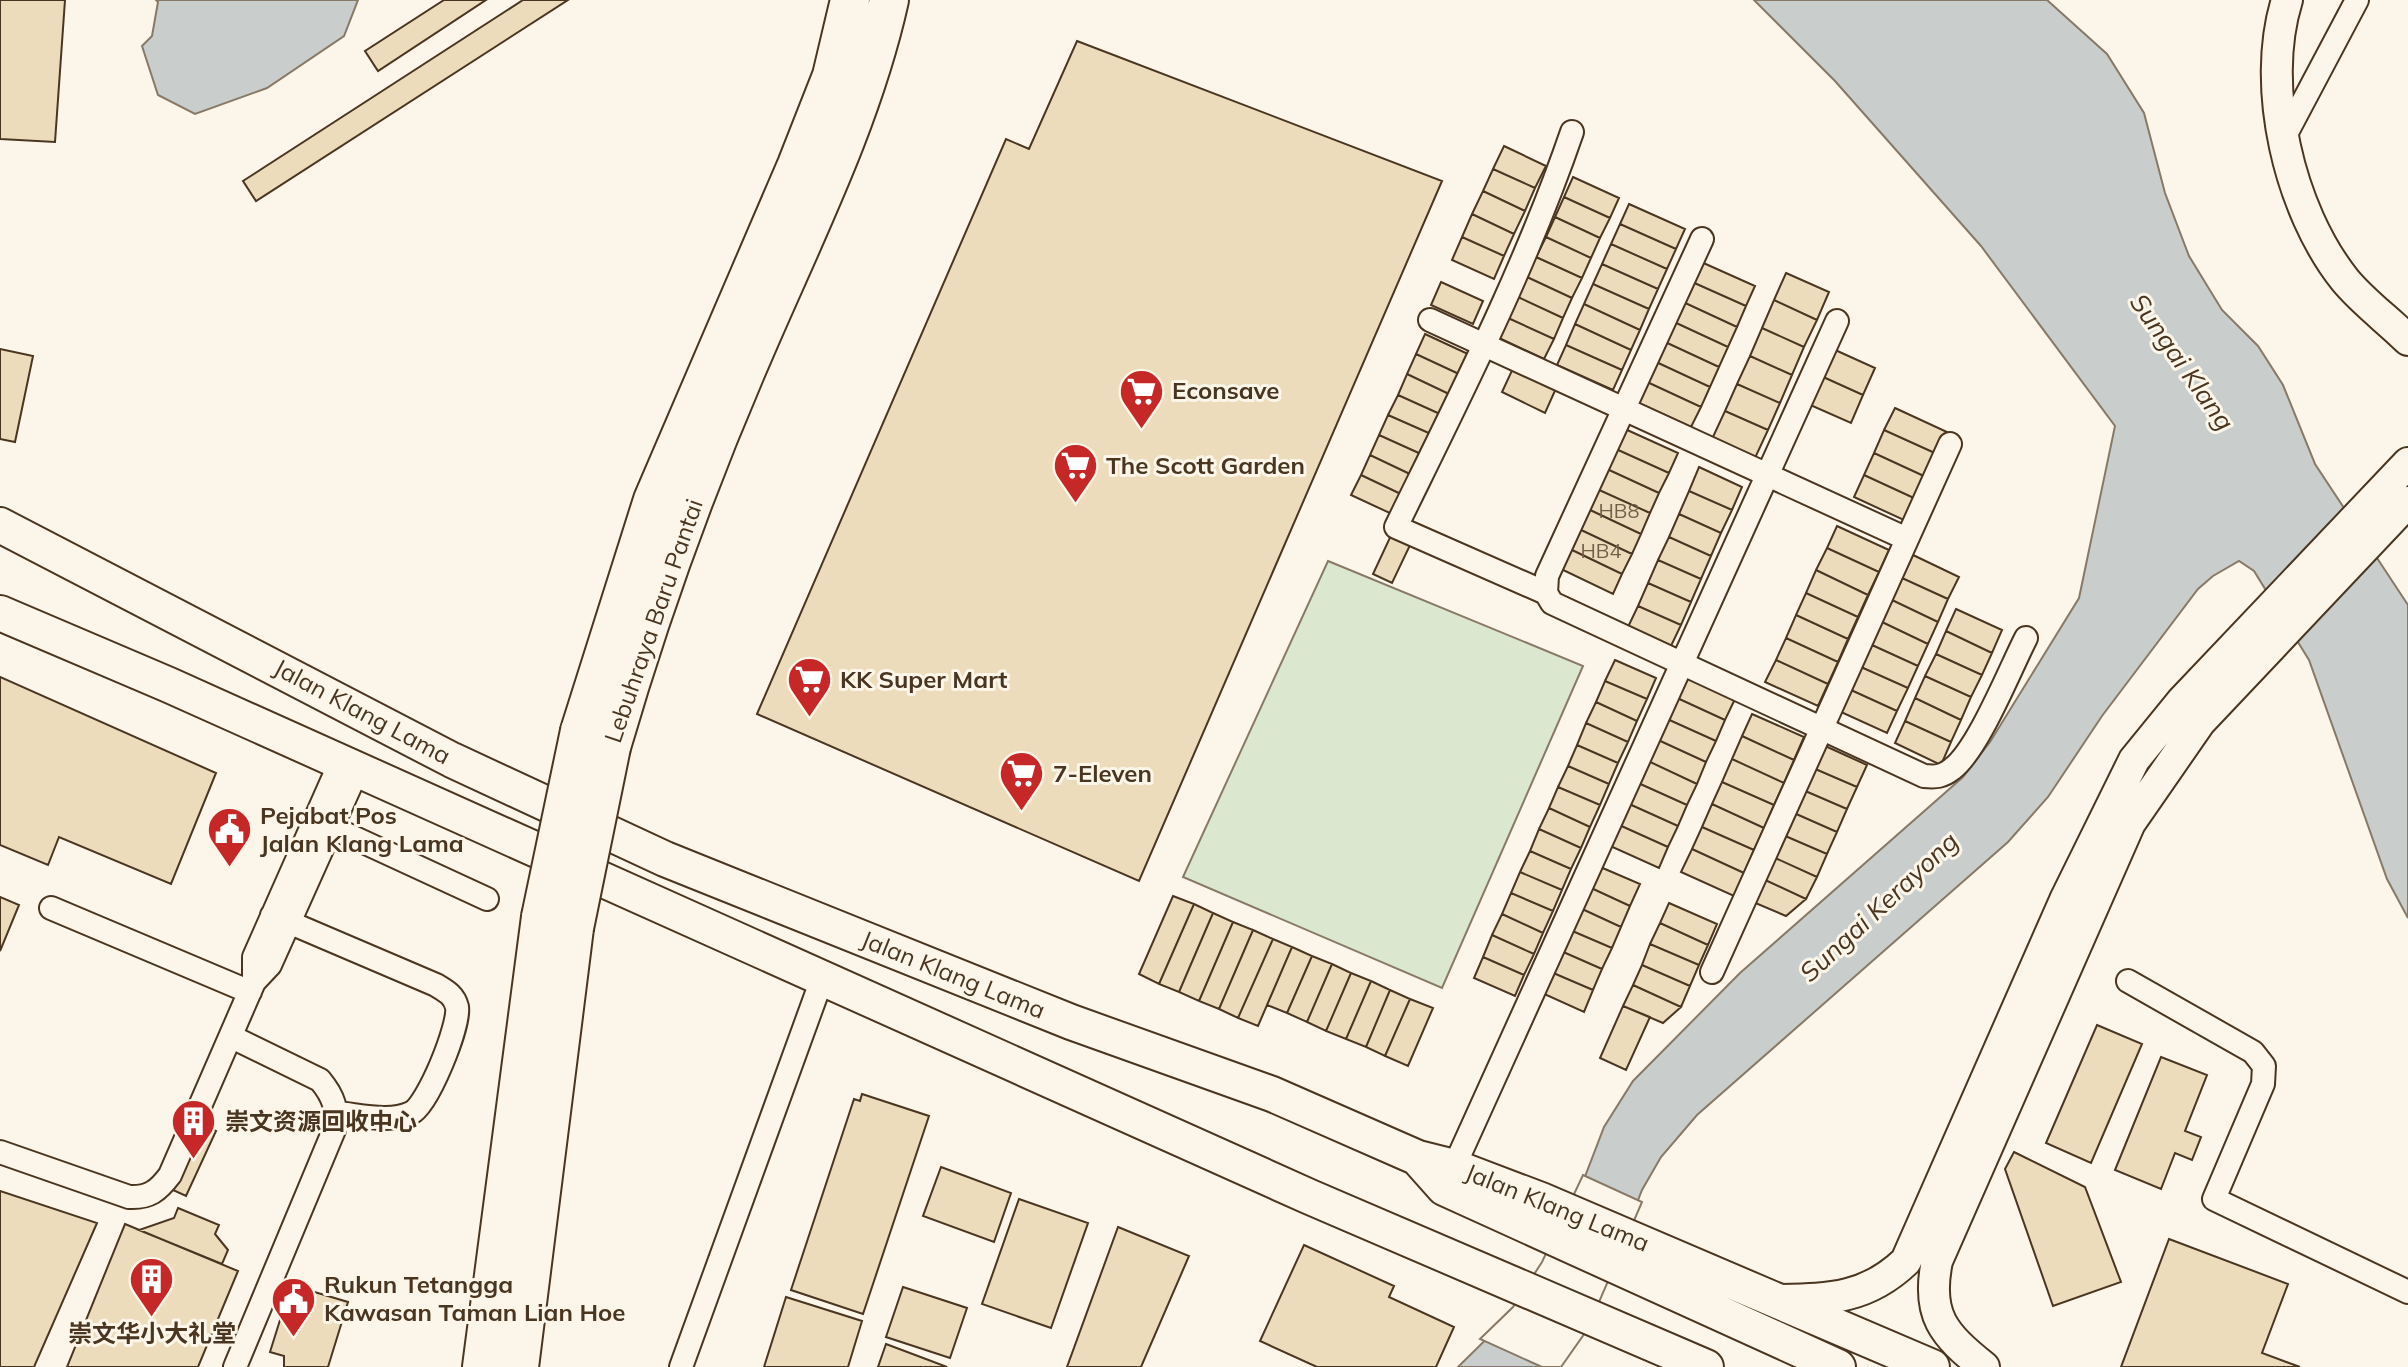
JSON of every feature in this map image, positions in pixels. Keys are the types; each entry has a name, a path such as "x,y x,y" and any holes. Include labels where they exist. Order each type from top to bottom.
{"highway":[{"path":"824,0 823,17 832,76"},
{"name":"Lebuhraya Baru Pantai","path":"482,1367 558,922 595,739 653,500 832,76 850,0"},
{"name":"Lebuhraya Baru Pantai","path":"595,739 636,658 734,396 850,127 872,65 889,0"},
{"name":"Lebuhraya Baru Pantai","path":"519,1367 558,922"}],"main road":[{"name":"Jalan Klang Lama","path":"0,525 15,537 194,623 452,760 665,859 1094,1031 1272,1094 1418,1158 1454,1167 1535,1213 1641,1241 1932,1367"},
{"name":"Jalan Klang Lama","path":"0,613 1691,1363"},
{"path":"1418,1158 1444,1188 1535,1213 1627,1273 1838,1367"}],"street":[{"path":"2287,0 2275,61 2285,136 2308,220 2347,282 2408,340"},
{"path":"2285,136 2357,0"},
{"path":"1572,132 1553,188 1485,345 1396,527 1546,593 1560,609 1924,776 1938,778 1955,768 1972,743 2026,638"},
{"path":"1546,593 1547,576 1702,239"},
{"path":"1430,320 1907,539"},
{"path":"1454,1167 1837,321"},
{"path":"1712,972 1950,444"},
{"path":"1984,1367 1960,1348 1937,1320 1931,1290 1937,1261 2130,823 2191,712 2408,463"},
{"path":"1778,1300 1835,1299 1884,1282 1906,1261 2100,825 2134,760 2191,712 2408,502"},
{"path":"0,1152 129,1197 143,1198 158,1191 170,1175 232,1037 252,987 254,957 280,918 331,827 348,767"},
{"path":"280,918 348,767"},
{"path":"331,827 487,899"},
{"path":"51,908 252,987"},
{"path":"280,918 436,985 452,994 458,1009 450,1043 422,1105 397,1118 337,1113"},
{"path":"681,1367 822,979"},
{"path":"2128,981 2253,1052 2264,1066 2263,1084 2214,1199 2408,1292"},
{"path":"232,1037 320,1080 329,1091 337,1113 334,1130 235,1367"}],"green space":[{"path":"1328,561 1583,666 1442,988 1183,877"}],"water":[{"path":"156,0 358,0 344,36 267,88 195,114 158,95 142,46 152,36"},
{"path":"1754,0 2047,0 2107,54 2144,113 2165,193 2189,256 2222,310 2258,346 2283,385 2315,464 2408,605 2408,918 2387,879 2309,660 2254,571 2239,561 2198,589 2102,716 2048,797 2008,842 1697,1115 1661,1157 1642,1190 1619,1249 1557,1367 1458,1367 1516,1310 1568,1221 1604,1127 1633,1081 1740,973 1963,777 1990,742 2079,598 2115,426 1981,246 1835,81"}],"pier":[{"path":"1583,1175 1642,1202 1587,1330 1561,1367 1542,1367 1480,1339 1513,1307 1542,1262"}],"building":[{"path":"0,0 65,0 55,142 0,139"},
{"path":"444,0 486,0 378,71 365,51"},
{"path":"523,0 568,0 256,201 243,181"},
{"name":"The Scott Garden","path":"1077,41 1442,181 1139,881 757,714 1006,139 1029,149"},
{"path":"1504,146 1546,166 1535,188 1493,169"},
{"path":"1493,169 1535,188 1525,211 1483,191"},
{"path":"1573,177 1619,198 1610,218 1564,197"},
{"path":"1483,191 1525,211 1514,234 1472,214"},
{"path":"1564,197 1610,218 1600,238 1555,217"},
{"path":"1629,204 1685,229 1676,249 1620,224"},
{"path":"1472,214 1514,234 1504,256 1462,237"},
{"path":"1555,217 1600,238 1591,258 1546,237"},
{"path":"1620,224 1676,249 1667,269 1611,244"},
{"path":"1462,237 1504,256 1494,279 1452,260"},
{"path":"1546,237 1591,258 1582,278 1536,257"},
{"path":"1611,244 1667,269 1658,289 1602,264"},
{"path":"1536,257 1582,278 1572,298 1527,277"},
{"path":"1699,261 1755,286 1746,306 1690,281"},
{"path":"1602,264 1658,289 1649,309 1593,284"},
{"path":"1786,273 1829,292 1817,320 1774,300"},
{"path":"1527,277 1572,298 1563,318 1518,297"},
{"path":"1690,281 1746,306 1737,327 1681,301"},
{"path":"1441,282 1483,301 1473,324 1431,305"},
{"path":"1593,284 1649,309 1640,330 1584,304"},
{"path":"1518,297 1563,318 1554,339 1508,318"},
{"path":"1774,300 1817,320 1804,347 1762,328"},
{"path":"1681,301 1737,327 1728,347 1672,321"},
{"path":"1584,304 1640,330 1631,350 1575,324"},
{"path":"1508,318 1554,339 1544,359 1499,338"},
{"path":"1672,321 1728,347 1719,367 1663,341"},
{"path":"1575,324 1631,350 1622,370 1566,345"},
{"path":"1762,328 1804,347 1792,375 1750,356"},
{"path":"1425,334 1468,354 1459,374 1416,354"},
{"path":"1663,341 1719,367 1710,387 1654,361"},
{"path":"1566,345 1622,370 1613,390 1557,365"},
{"path":"0,349 33,356 15,442 0,439"},
{"path":"1833,349 1875,368 1863,395 1821,376"},
{"path":"1416,354 1459,374 1449,394 1407,374"},
{"path":"1750,356 1792,375 1780,403 1737,384"},
{"path":"1654,361 1710,387 1701,407 1645,381"},
{"path":"1515,364 1558,384 1545,413 1502,392"},
{"path":"1407,374 1449,394 1440,414 1398,395"},
{"path":"1821,376 1863,395 1851,423 1808,404"},
{"path":"1645,381 1701,407 1691,427 1636,402"},
{"path":"1737,384 1780,403 1768,430 1725,411"},
{"path":"1398,395 1440,414 1431,434 1388,415"},
{"path":"1895,408 1947,432 1937,454 1884,430"},
{"path":"1725,411 1768,430 1755,458 1712,439"},
{"path":"1388,415 1431,434 1421,454 1379,435"},
{"path":"1625,429 1678,453 1669,473 1616,449"},
{"path":"1884,430 1937,454 1926,477 1874,453"},
{"path":"1379,435 1421,454 1412,475 1370,455"},
{"path":"1616,449 1669,473 1659,493 1607,469"},
{"path":"1874,453 1926,477 1916,499 1864,475"},
{"path":"1370,455 1412,475 1403,495 1361,475"},
{"path":"1699,467 1742,487 1732,510 1689,491"},
{"path":"1607,469 1659,493 1650,513 1597,489"},
{"path":"1361,475 1403,495 1394,515 1351,495"},
{"path":"1864,475 1916,499 1906,521 1854,497"},
{"path":"1597,489 1650,513 1641,534 1588,509"},
{"path":"1689,491 1732,510 1721,533 1679,514"},
{"path":"1588,509 1641,534 1632,554 1579,529"},
{"path":"1679,514 1721,533 1711,556 1669,537"},
{"path":"1837,526 1889,550 1879,572 1827,548"},
{"path":"1579,529 1632,554 1622,574 1570,549"},
{"path":"1393,531 1412,541 1392,583 1373,574"},
{"path":"1669,537 1711,556 1701,579 1658,560"},
{"path":"1827,548 1879,572 1868,595 1816,570"},
{"path":"1570,549 1622,574 1613,594 1561,569"},
{"path":"1913,555 1959,577 1948,599 1902,578"},
{"path":"1658,560 1701,579 1691,602 1648,583"},
{"path":"1816,570 1868,595 1858,617 1806,593"},
{"path":"1902,578 1948,599 1938,622 1892,600"},
{"path":"1648,583 1691,602 1681,625 1638,606"},
{"path":"1806,593 1858,617 1848,639 1796,615"},
{"path":"1892,600 1938,622 1928,644 1882,622"},
{"path":"1638,606 1681,625 1670,648 1627,629"},
{"path":"1956,609 2002,630 1992,653 1946,631"},
{"path":"1796,615 1848,639 1838,662 1786,638"},
{"path":"1882,622 1928,644 1918,666 1872,645"},
{"path":"1946,631 1992,653 1982,675 1936,654"},
{"path":"1786,638 1838,662 1828,684 1776,660"},
{"path":"1872,645 1918,666 1908,688 1861,667"},
{"path":"1936,654 1982,675 1971,697 1925,676"},
{"path":"1615,660 1656,678 1647,699 1605,681"},
{"path":"1776,660 1828,684 1818,706 1765,682"},
{"path":"1861,667 1908,688 1897,711 1851,690"},
{"path":"1684,676 1735,699 1725,720 1675,697"},
{"path":"1925,676 1971,697 1961,720 1915,698"},
{"path":"0,677 216,773 171,884 59,837 48,865 0,845"},
{"path":"1605,681 1647,699 1637,721 1596,702"},
{"path":"1851,690 1897,711 1887,733 1841,712"},
{"path":"1675,697 1725,720 1716,741 1665,718"},
{"path":"1915,698 1961,720 1951,742 1905,721"},
{"path":"1596,702 1637,721 1628,742 1586,723"},
{"path":"1752,714 1804,737 1794,760 1742,736"},
{"path":"1665,718 1716,741 1706,762 1656,739"},
{"path":"1905,721 1951,742 1941,765 1895,743"},
{"path":"1586,723 1628,742 1618,763 1577,745"},
{"path":"1742,736 1794,760 1784,783 1732,759"},
{"path":"1656,739 1706,762 1697,784 1646,760"},
{"path":"1577,745 1618,763 1609,784 1568,766"},
{"path":"1823,745 1867,765 1857,787 1813,768"},
{"path":"1732,759 1784,783 1774,805 1722,782"},
{"path":"1646,760 1697,784 1687,805 1636,782"},
{"path":"1568,766 1609,784 1600,805 1558,787"},
{"path":"1813,768 1857,787 1847,809 1803,790"},
{"path":"1636,782 1687,805 1678,826 1627,803"},
{"path":"1722,782 1774,805 1764,828 1712,804"},
{"path":"1558,787 1600,805 1590,827 1549,808"},
{"path":"1803,790 1847,809 1837,832 1794,813"},
{"path":"1627,803 1678,826 1668,847 1617,824"},
{"path":"1712,804 1764,828 1754,850 1702,827"},
{"path":"1549,808 1590,827 1581,848 1539,829"},
{"path":"1794,813 1837,832 1827,854 1783,835"},
{"path":"1617,824 1668,847 1659,868 1608,845"},
{"path":"1702,827 1754,850 1744,873 1692,849"},
{"path":"1539,829 1581,848 1571,869 1530,851"},
{"path":"1783,835 1827,854 1817,877 1773,857"},
{"path":"1692,849 1744,873 1734,896 1681,872"},
{"path":"1530,851 1571,869 1562,890 1520,872"},
{"path":"1773,857 1817,877 1806,899 1763,879"},
{"path":"1598,866 1640,884 1630,906 1589,887"},
{"path":"1520,872 1562,890 1553,911 1511,893"},
{"path":"1763,879 1806,899 1786,916 1753,902"},
{"path":"1589,887 1630,906 1621,927 1580,908"},
{"path":"1511,893 1553,911 1543,933 1502,914"},
{"path":"1173,896 1194,904 1159,984 1139,974"},
{"path":"0,897 19,905 0,951"},
{"path":"1669,903 1717,924 1708,945 1660,923"},
{"path":"1194,904 1213,913 1179,992 1159,984"},
{"path":"1580,908 1621,927 1612,948 1570,930"},
{"path":"1213,913 1233,922 1199,1001 1179,992"},
{"path":"1502,914 1543,933 1534,954 1492,935"},
{"path":"1233,922 1253,930 1219,1009 1199,1001"},
{"path":"1660,923 1708,945 1699,965 1650,944"},
{"path":"1253,930 1273,939 1238,1018 1219,1009"},
{"path":"1570,930 1612,948 1602,969 1561,951"},
{"path":"1492,935 1534,954 1524,975 1483,957"},
{"path":"1273,939 1292,947 1258,1026 1238,1018"},
{"path":"1650,944 1699,965 1690,986 1642,965"},
{"path":"1292,947 1312,956 1287,1013 1267,1005"},
{"path":"1561,951 1602,969 1593,990 1551,972"},
{"path":"1312,956 1332,964 1307,1022 1287,1013"},
{"path":"1483,957 1524,975 1515,996 1474,978"},
{"path":"1332,964 1351,973 1326,1031 1307,1022"},
{"path":"1642,965 1690,986 1681,1007 1633,985"},
{"path":"1551,972 1593,990 1584,1012 1542,993"},
{"path":"1351,973 1371,981 1346,1039 1326,1031"},
{"path":"1371,981 1390,990 1366,1047 1346,1039"},
{"path":"1633,985 1681,1007 1663,1023 1623,1006"},
{"path":"1390,990 1410,999 1385,1056 1366,1047"},
{"path":"1410,999 1433,1008 1408,1066 1385,1056"},
{"path":"1623,1006 1650,1017 1626,1070 1600,1058"},
{"path":"2097,1025 2142,1044 2091,1163 2046,1143"},
{"path":"2161,1057 2207,1075 2185,1131 2201,1137 2192,1160 2175,1153 2161,1189 2115,1170"},
{"path":"862,1094 929,1116 863,1314 791,1290 854,1099 860,1101"},
{"name":"崇文资源回收中心","path":"203,1125 216,1131 186,1196 173,1190"},
{"path":"2014,1152 2085,1187 2121,1282 2053,1306 2005,1169"},
{"path":"941,1167 1011,1193 994,1242 923,1216"},
{"path":"0,1191 97,1223 34,1367 0,1367"},
{"path":"1019,1199 1088,1223 1051,1328 982,1304"},
{"path":"178,1208 219,1225 215,1234 228,1250 222,1264 139,1230 174,1218"},
{"name":"崇文华小大礼堂","path":"125,1224 238,1271 198,1367 67,1367"},
{"path":"1118,1227 1189,1256 1141,1367 1067,1367"},
{"path":"2169,1239 2288,1284 2262,1353 2300,1367 2121,1367"},
{"path":"1304,1245 1394,1286 1389,1297 1454,1327 1436,1367 1317,1367 1260,1341"},
{"path":"291,1285 348,1302 328,1367 284,1367 284,1356 270,1352"},
{"path":"903,1287 967,1308 950,1358 886,1337"},
{"path":"786,1297 862,1321 848,1367 764,1367"},
{"path":"886,1344 947,1367 878,1367"}],"place":[{"name":"Econsave","path":"1141,430"},
{"name":"The Scott Garden","path":"1075,505"},
{"name":"KK Super Mart","path":"809,719"},
{"name":"7-Eleven","path":"1022,813"},
{"name":"Pejabat Pos Jalan Klang Lama","path":"229,869"},
{"name":"崇文资源回收中心","path":"194,1161"},
{"name":"崇文华小大礼堂","path":"152,1319"},
{"name":"Rukun Tetangga Kawasan Taman Lian Hoe","path":"293,1338"}],"water label":[{"name":"Sungai Klang","path":"2182,362"},
{"name":"Sungai Kerayong","path":"1879,907"}]}
